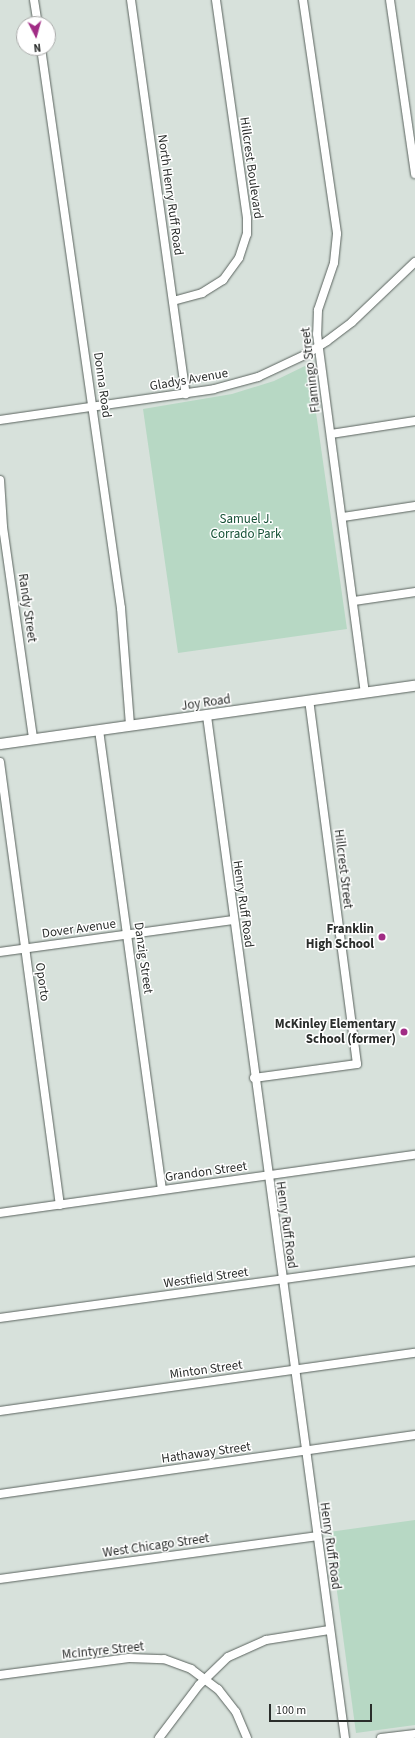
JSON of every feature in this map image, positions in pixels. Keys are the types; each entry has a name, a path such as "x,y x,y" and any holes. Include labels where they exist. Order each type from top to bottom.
{"street":[{"path":"34,0 37,16"},
{"name":"North Henry Ruff Road","path":"130,0 186,394"},
{"name":"Hillcrest Boulevard","path":"173,301 202,293 223,280 239,258 247,234 247,218 216,0"},
{"name":"Flamingo Street","path":"303,0 336,234 334,263 318,310 318,346 343,517 365,693"},
{"path":"390,0 415,174"},
{"name":"Donna Road","path":"42,56 123,626 130,726"},
{"name":"Gladys Avenue","path":"0,420 186,394 231,386 258,377 305,356 352,322 415,262"},
{"path":"331,434 415,421"},
{"name":"Randy Street","path":"0,480 4,527 33,739"},
{"path":"343,517 415,506"},
{"path":"354,601 415,592"},
{"name":"Joy Road","path":"0,744 415,686"},
{"name":"Hillcrest Street","path":"254,1078 357,1064 309,701"},
{"name":"Henry Ruff Road","path":"206,716 304,1450 345,1738"},
{"name":"Danzig Street","path":"99,730 162,1190"},
{"name":"Oporto","path":"0,762 60,1205"},
{"name":"Dover Avenue","path":"0,952 233,920"},
{"name":"Grandon Street","path":"0,1213 415,1156"},
{"name":"Westfield Street","path":"0,1318 415,1261"},
{"name":"Minton Street","path":"0,1411 415,1353"},
{"name":"Hathaway Street","path":"0,1494 415,1435"},
{"name":"West Chicago Street","path":"0,1579 316,1536"},
{"path":"159,1738 205,1678 228,1657 254,1643 276,1637 329,1630"},
{"name":"McIntyre Street","path":"0,1675 146,1657 177,1664 205,1678 231,1705 247,1738"},
{"path":"381,1738 415,1734"}],"green space":[{"name":"Samuel J. Corrado Park","path":"309,364 347,629 178,653 143,409 232,394 274,381"},
{"path":"415,1520 415,1725 356,1733 329,1532"}],"place":[{"name":"Franklin High School","path":"382,937"},
{"name":"McKinley Elementary School (former)","path":"404,1032"}]}
